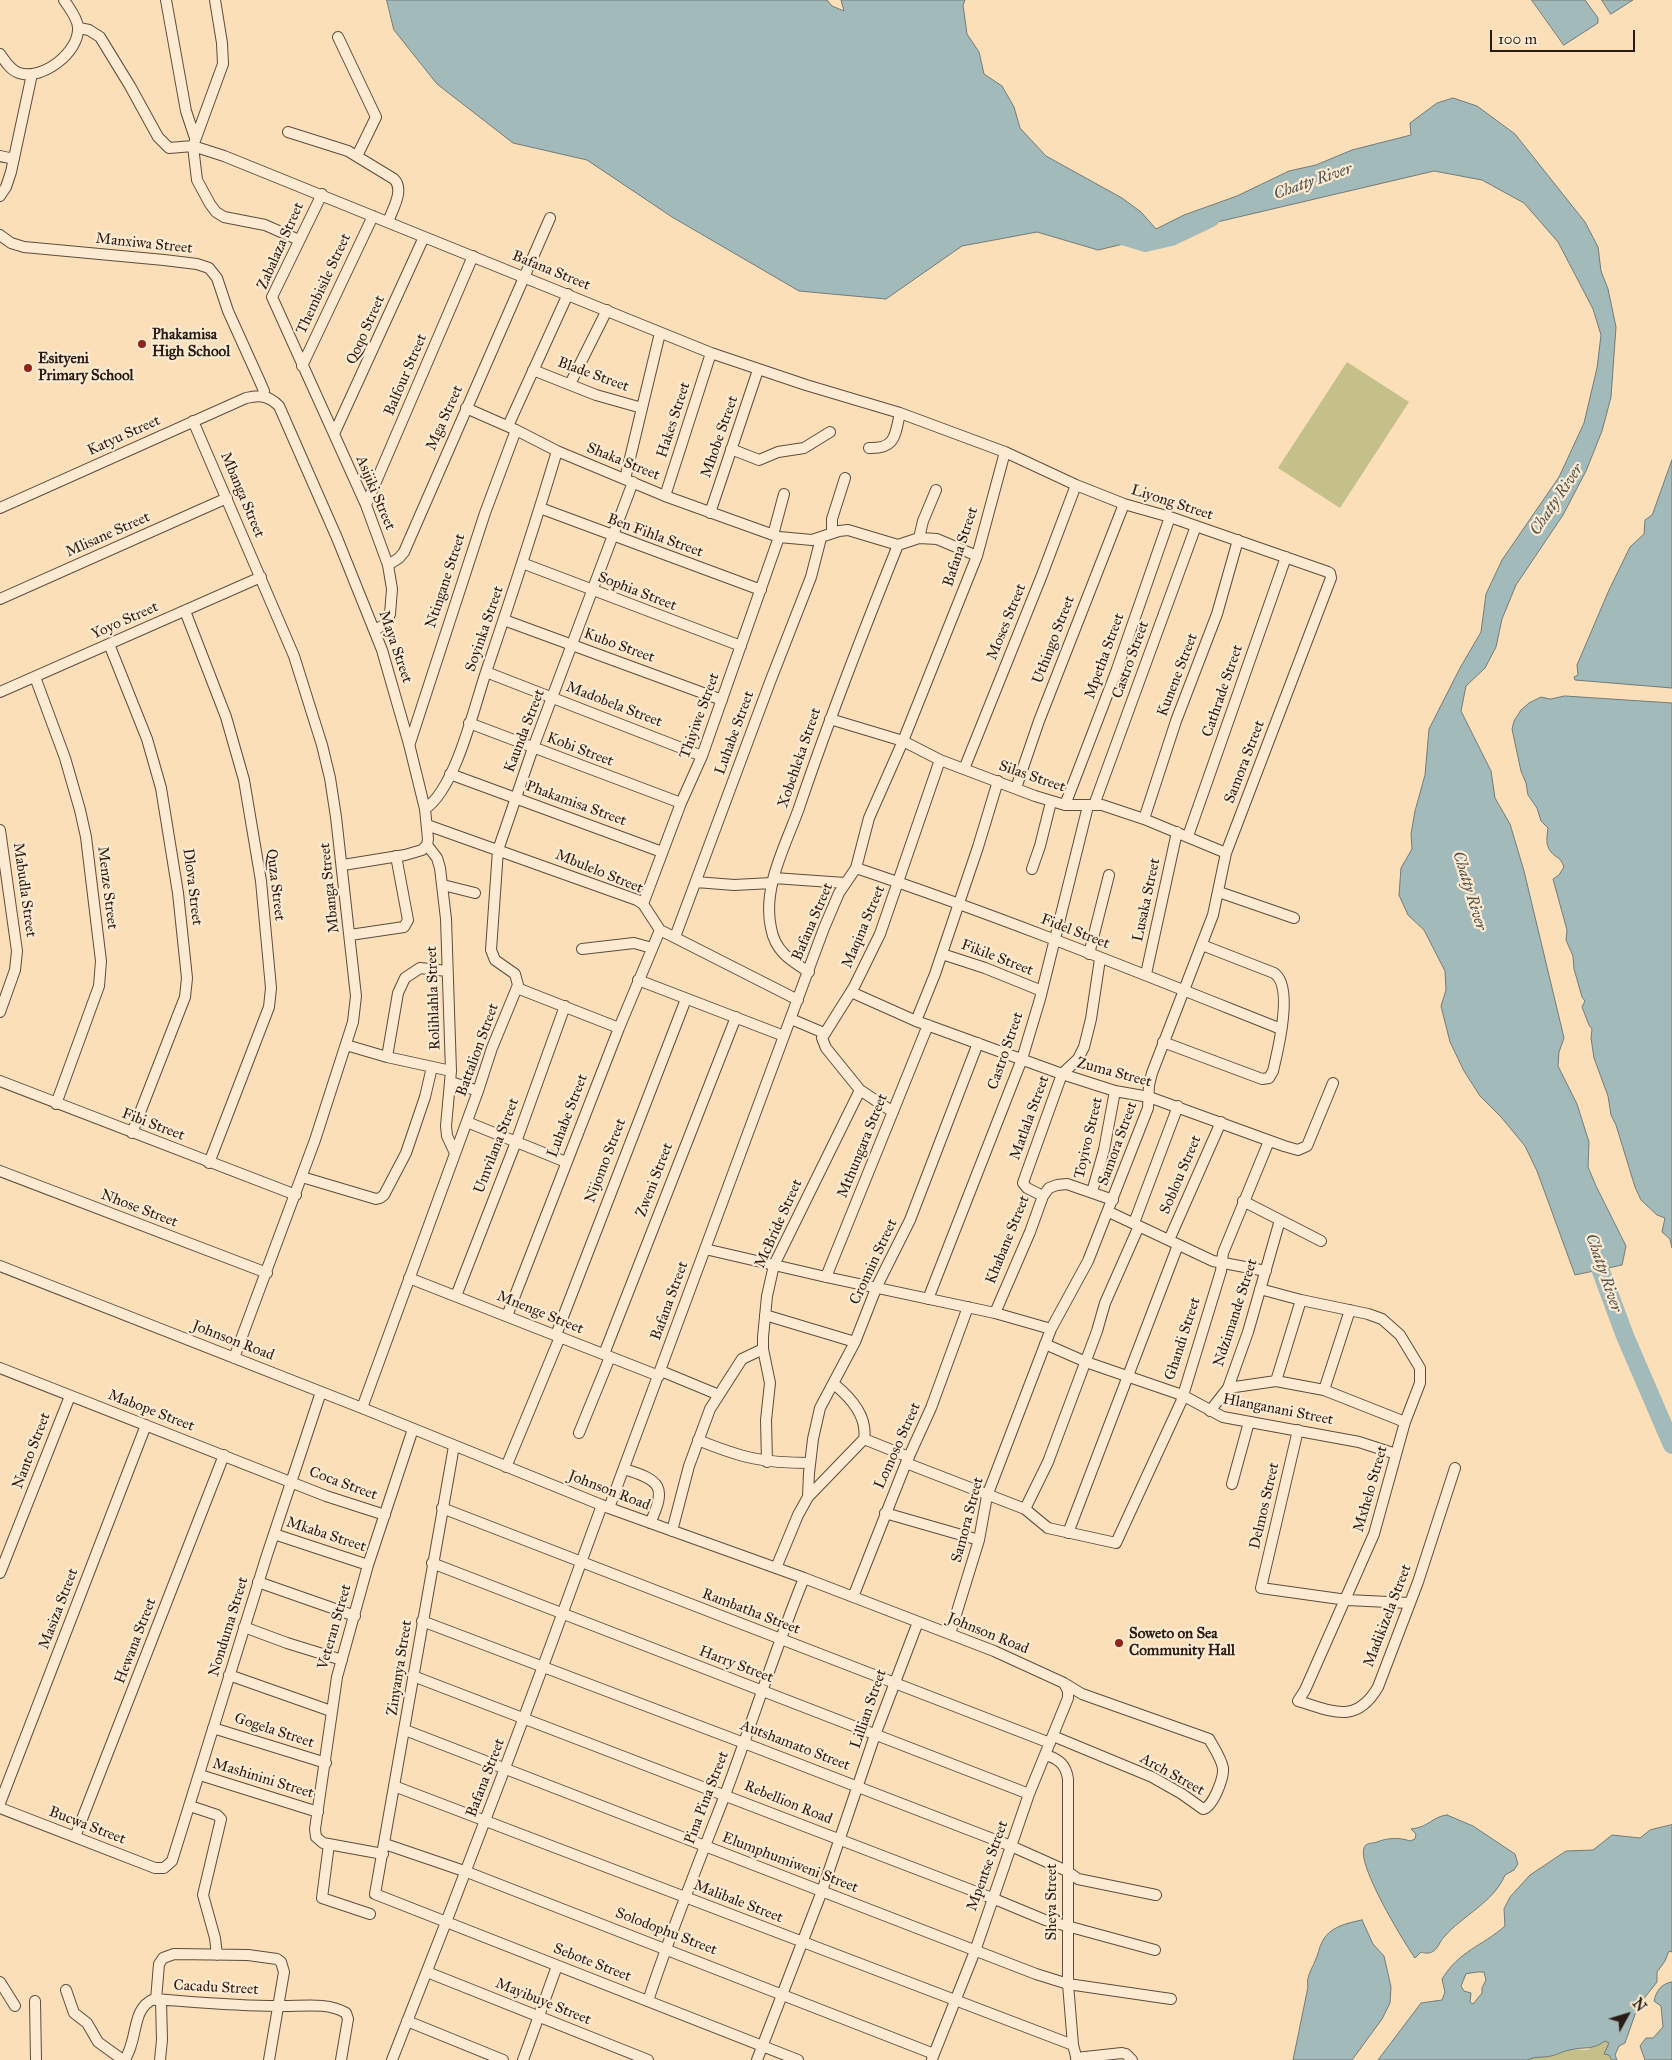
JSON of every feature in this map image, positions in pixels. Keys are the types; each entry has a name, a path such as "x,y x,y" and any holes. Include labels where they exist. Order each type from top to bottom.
{"street":[{"path":"0,54 16,72 32,74 54,65 68,54 76,43 78,28 73,13 64,0"},
{"path":"73,13 75,0"},
{"path":"166,0 186,111 194,142 197,180 216,212 224,217 270,226 299,240"},
{"path":"194,142 215,90 223,64 222,43 215,0"},
{"path":"78,28 89,30 100,37 162,143 169,148 194,142"},
{"path":"338,37 376,117 356,156"},
{"path":"0,196 9,180 32,74"},
{"path":"288,132 332,145 356,156 390,176 398,184 399,191 388,222"},
{"name":"Bafana Street","path":"194,142 224,156 322,194 710,353 758,370 900,413 1005,452 977,556 903,741 869,818 856,868 845,883 833,906 624,1469 582,1561 467,1872 392,2060"},
{"path":"0,156 14,159"},
{"name":"Zabalaza Street","path":"302,366 272,297 322,194"},
{"name":"Thembisile Street","path":"302,366 373,216"},
{"name":"Mga Street","path":"388,565 399,558 404,552 550,218"},
{"name":"Manxiwa Street","path":"0,235 11,243 24,247 164,260 197,264 209,268 217,278 228,311 264,391 262,396"},
{"name":"Qoqo Street","path":"334,434 424,237"},
{"name":"Balfour Street","path":"366,506 473,256"},
{"name":"Ntingane Street","path":"409,744 512,428 533,370 568,294"},
{"path":"570,384 607,310"},
{"name":"Kaunda Street","path":"517,988 519,982 515,974 495,960 491,950 498,850 533,748 554,698 613,537 629,480 642,408 660,333"},
{"name":"Hakes Street","path":"665,496 710,353"},
{"name":"Asijiki Street","path":"302,366 366,506 388,565 392,589 390,614 388,621 374,630"},
{"name":"Blade Street","path":"533,370 596,394 642,408"},
{"name":"Mhobe Street","path":"710,513 758,370"},
{"name":"Katyu Street","path":"0,508 246,398 262,396"},
{"name":"Maya Street","path":"262,396 274,401 282,411 374,630 409,744 426,809 427,845"},
{"name":"Shaka Street","path":"466,408 512,428 557,451 665,496 776,536 801,540 821,538 832,533 848,530 898,545"},
{"path":"869,448 885,447 889,444 894,437 900,413"},
{"name":"Mbanga Street","path":"193,421 294,656 322,745 330,778 343,865 356,1001 353,1022 346,1045 296,1195 234,1358"},
{"path":"731,449 759,460 778,452 804,448 830,432"},
{"name":"Soyinka Street","path":"426,809 437,798 450,774 469,723 504,620 557,451"},
{"name":"Liyong Street","path":"1005,452 1076,486 1124,504 1170,517 1286,556 1328,572 1331,576"},
{"path":"832,533 832,519 845,478"},
{"name":"Moses Street","path":"964,769 1076,486"},
{"path":"920,538 923,522 936,490"},
{"path":"776,536 784,494"},
{"name":"Mlisane Street","path":"0,599 227,498"},
{"name":"Uthingo Street","path":"1016,788 1039,721 1124,504"},
{"name":"Ben Fihla Street","path":"540,508 613,537 761,590"},
{"name":"Mpetha Street","path":"1066,804 1113,680 1170,517"},
{"name":"Castro Street","path":"928,1299 1022,1059 1042,992 1091,806 1196,526"},
{"name":"Thiyiwe Street","path":"643,904 681,804 702,756 761,590 776,536"},
{"name":"Luhabe Street","path":"676,937 766,691 811,577 821,538"},
{"path":"898,545 920,538 936,539 977,556"},
{"name":"Kunene Street","path":"1144,819 1176,721 1217,614 1238,540"},
{"name":"Xobehleka Street","path":"809,972 789,960 776,944 770,928 770,894 773,880 830,719 898,545"},
{"name":"Cathrade Street","path":"1188,836 1286,556"},
{"name":"Sophia Street","path":"522,564 741,646"},
{"name":"Samora Street","path":"950,1634 979,1540 987,1496 1051,1329 1088,1261 1109,1212 1148,1108 1150,1079 1202,945 1219,892 1226,853 1331,576"},
{"name":"Yoyo Street","path":"0,692 261,577"},
{"name":"Quza Street","path":"185,611 226,717 241,765 261,881 271,988 269,1007 209,1163"},
{"name":"Kubo Street","path":"504,620 722,700"},
{"name":"Dlova Street","path":"109,644 148,739 161,788 178,892 187,978 184,996 132,1133"},
{"name":"Madobela Street","path":"486,672 702,756"},
{"name":"Menze Street","path":"35,677 65,758 80,810 86,838 101,961 99,986 56,1104"},
{"name":"Silas Street","path":"830,719 903,741 940,760 1051,802 1091,806 1102,805 1188,836 1226,853"},
{"name":"Kobi Street","path":"469,723 681,804"},
{"name":"Maqina Street","path":"824,1033 851,992 880,934 940,760"},
{"name":"Phakamisa Street","path":"450,774 662,852"},
{"path":"916,1020 942,954 998,781"},
{"path":"1032,868 1040,846 1051,802"},
{"name":"Mbulelo Street","path":"427,825 632,898 643,904 660,930"},
{"name":"Mabudla Street","path":"0,830 17,950 15,970 0,1012"},
{"name":"Lusaka Street","path":"1146,974 1177,832"},
{"path":"343,865 415,852 427,845"},
{"name":"Rolihlahla Street","path":"427,845 437,858 443,885 446,919 451,1071 446,1132 455,1153"},
{"path":"350,935 404,927 408,920 396,856"},
{"name":"Fidel Street","path":"856,868 958,903 1146,974 1281,1029"},
{"path":"1089,954 1109,874"},
{"path":"696,882 734,885 773,880 845,883"},
{"path":"443,885 475,893"},
{"path":"1219,892 1294,918"},
{"path":"660,930 798,1000"},
{"name":"Luhabe Street","path":"507,1316 638,980 660,930"},
{"path":"582,949 634,943 652,948"},
{"path":"1163,1042 1265,1079 1273,1071 1284,1002 1281,983 1277,975 1202,945"},
{"name":"Fikile Street","path":"942,954 979,965 1042,992"},
{"name":"Matlala Street","path":"1043,1196 1027,1188 1024,1183 1062,1074 1078,1059 1084,1048 1091,1019 1100,958"},
{"path":"387,1057 398,993 405,978 420,968 447,971"},
{"path":"638,980 784,1036"},
{"path":"517,988 619,1028"},
{"name":"Battalion Street","path":"467,1122 492,1048 517,988"},
{"name":"Zuma Street","path":"851,992 928,1025 1062,1074 1115,1091 1149,1097 1178,1106 1298,1150 1307,1146 1333,1082"},
{"name":"Nijomo Street","path":"506,1467 558,1336 686,999"},
{"name":"Umvilana Street","path":"456,1296 516,1142 564,1006"},
{"name":"Zweni Street","path":"579,1433 736,1018"},
{"path":"791,1019 824,1033 822,1038 823,1044 860,1090 893,1112"},
{"name":"Mthungara Street","path":"826,1277 928,1025"},
{"name":"Cronnin Street","path":"808,1497 810,1463 818,1413 855,1342 877,1286 910,1220 978,1043"},
{"path":"346,1045 387,1057 451,1071"},
{"path":"302,1177 376,1199 384,1195 406,1153 425,1098 432,1067"},
{"name":"Fibi Street","path":"0,1081 296,1195"},
{"path":"451,1082 478,1091"},
{"name":"McBride Street","path":"767,1462 766,1420 769,1376 763,1349 765,1315 774,1265 860,1090"},
{"name":"Toyivo Street","path":"1092,1192 1104,1150 1115,1091"},
{"path":"1025,1509 1048,1462 1086,1362 1105,1303 1136,1224 1178,1106"},
{"path":"362,1408 467,1122 566,1162"},
{"name":"Soblou Street","path":"1068,1533 1129,1377 1174,1243 1220,1122"},
{"name":"Ghandi Street","path":"1068,1533 1116,1543 1179,1406 1222,1263 1223,1253 1269,1140"},
{"name":"Nhose Street","path":"0,1171 266,1273"},
{"name":"Khabane Street","path":"995,1313 1030,1232 1043,1196 1052,1186 1062,1184 1075,1186 1113,1200"},
{"path":"1243,1201 1321,1241"},
{"path":"1109,1212 1174,1243 1222,1263 1266,1271"},
{"name":"Ndzimande Street","path":"1210,1411 1228,1388 1248,1332 1280,1220"},
{"path":"705,1249 826,1277 968,1306 1051,1329"},
{"name":"Johnson Road","path":"0,1266 362,1408 606,1507 804,1578 1001,1654 1064,1683 1082,1694 1209,1739"},
{"name":"Mnenge Street","path":"409,1278 607,1356 719,1395"},
{"name":"Mxhelo Street","path":"1260,1289 1377,1317 1388,1323 1400,1335 1420,1368 1420,1383 1405,1422 1374,1534 1347,1600 1298,1701"},
{"path":"1276,1381 1301,1300"},
{"name":"Lomoso Street","path":"853,1597 885,1513 931,1408 968,1306"},
{"path":"1324,1390 1350,1310"},
{"path":"765,1315 855,1342"},
{"name":"Hlanganani Street","path":"1045,1344 1086,1362 1182,1395 1223,1418 1364,1443 1396,1454"},
{"path":"672,1531 689,1466 704,1422 742,1359 763,1349"},
{"name":"Mabope Street","path":"0,1368 291,1481"},
{"path":"1228,1388 1276,1381 1324,1390 1405,1422"},
{"path":"776,1568 808,1497 864,1439 865,1434 855,1403 834,1384"},
{"name":"Nonduma Street","path":"164,1868 174,1857 258,1582 321,1392"},
{"name":"Nanto Street","path":"0,1573 70,1396"},
{"path":"1232,1484 1249,1422"},
{"name":"Masiza Street","path":"0,1803 146,1425"},
{"name":"Veteran Street","path":"318,1839 315,1829 326,1764 335,1687 368,1565 413,1430"},
{"name":"Delmos Street","path":"1298,1430 1261,1588 1347,1600"},
{"path":"864,1439 987,1496 1025,1509 1048,1528 1068,1533"},
{"path":"698,1440 745,1458 767,1462 810,1463"},
{"name":"Zinyanya Street","path":"375,1894 454,1446"},
{"name":"Hewana Street","path":"75,1837 224,1455"},
{"name":"Madikizela Street","path":"1298,1701 1338,1713 1348,1713 1363,1706 1371,1698 1378,1687 1418,1582 1455,1468"},
{"path":"624,1469 646,1476 652,1480 658,1489 660,1499 650,1523"},
{"name":"Coca Street","path":"291,1481 344,1502 385,1514"},
{"name":"Rambatha Street","path":"442,1508 894,1683 1051,1740"},
{"path":"885,1513 979,1540"},
{"name":"Mkaba Street","path":"274,1534 368,1565"},
{"name":"Harry Street","path":"432,1564 1030,1794"},
{"name":"Pina Pina Street","path":"648,2001 684,1898 744,1743 779,1639 804,1578"},
{"path":"258,1582 355,1616"},
{"path":"1347,1600 1409,1603"},
{"name":"Autshamato Street","path":"422,1621 1011,1846 1067,1871 1078,1879 1156,1895"},
{"name":"Lillian Street","path":"756,2060 822,1891 875,1735 918,1622"},
{"path":"244,1627 342,1660"},
{"path":"230,1675 332,1711"},
{"name":"Rebellion Road","path":"413,1676 1046,1920 1155,1950"},
{"name":"Mpentse Street","path":"933,2057 975,1950 1030,1794 1068,1698 1068,1691 1064,1683"},
{"name":"Gogela Street","path":"213,1728 326,1764"},
{"name":"Elumphumiweni Street","path":"405,1730 1036,1974 1068,1984 1172,1999"},
{"name":"Arch Street","path":"1051,1740 1152,1777 1182,1794 1203,1809 1210,1806 1214,1799 1223,1771 1220,1759 1209,1739"},
{"name":"Sheya Street","path":"1046,1756 1058,1761 1067,1773 1068,1984 1072,2045 1077,2059"},
{"name":"Mashinini Street","path":"200,1774 318,1812"},
{"name":"Malibale Street","path":"394,1786 1072,2045"},
{"path":"190,1806 218,1815 221,1819 202,1895 203,1903 214,1931 217,1955"},
{"name":"Bucwa Street","path":"0,1808 146,1865 164,1868"},
{"name":"Solodophu Street","path":"318,1839 329,1844 384,1849 467,1872 666,1948 933,2057"},
{"path":"329,1844 322,1898 370,1914"},
{"name":"Sebote Street","path":"375,1894 446,1924 798,2060"},
{"path":"160,2060 162,2040 159,1964 163,1958 174,1954 248,1955 277,1959 281,1962 284,1972 269,2060"},
{"path":"523,2060 557,1966"},
{"name":"Mayibuye Street","path":"427,1972 648,2060"},
{"path":"0,1982 15,2006"},
{"path":"66,1990 74,2013 86,2023 98,2042 124,2060"},
{"name":"Cacadu Street","path":"124,2060 131,2046 140,2011 149,2001 159,2000 277,2006 318,2006 336,2009 346,2013 348,2018 341,2060"},
{"path":"35,2001 36,2060"},
{"path":"407,2022 497,2059"},
{"path":"1077,2059 1122,2053 1132,2060"}],"shaded area":[{"path":"1347,362 1409,402 1340,508 1278,468"},
{"path":"1605,2041 1609,2042 1608,2049 1612,2060 1527,2060 1533,2057 1553,2056 1573,2049 1586,2050"}],"water":[{"path":"387,0 827,0 832,6 844,11 841,0 965,0 963,5 967,34 979,52 984,74 1002,86 1014,107 1020,128 1046,156 1122,198 1141,212 1156,229 1184,215 1237,196 1289,171 1316,165 1352,150 1411,135 1410,123 1437,103 1453,98 1477,106 1515,134 1585,222 1598,247 1601,271 1608,289 1616,327 1611,397 1602,431 1586,471 1563,515 1516,585 1502,619 1496,647 1485,668 1466,686 1461,711 1491,771 1495,798 1510,824 1524,871 1564,1038 1559,1052 1558,1066 1577,1104 1589,1142 1588,1167 1626,1246 1622,1265 1575,1275 1537,1171 1525,1146 1501,1117 1480,1096 1464,1071 1450,1042 1441,1006 1446,990 1445,971 1424,930 1408,915 1399,895 1401,868 1412,849 1411,834 1425,775 1429,729 1481,632 1486,594 1502,560 1559,477 1584,423 1597,368 1601,335 1593,309 1558,242 1524,203 1482,180 1434,171 1098,250 1037,232 962,246 886,299 799,291 672,217 587,160 513,143 437,84 394,30"},
{"path":"1532,0 1585,0 1598,18 1598,23 1564,45"},
{"path":"1602,0 1633,0 1611,14"},
{"path":"1672,460 1672,688 1575,680 1574,677 1578,675 1577,665 1609,590 1630,547 1644,534 1645,520 1652,515"},
{"path":"1565,696 1672,703 1672,1248 1670,1239 1662,1232 1665,1218 1657,1215 1641,1200 1635,1187 1616,1125 1611,1115 1608,1096 1594,1058 1591,1038 1592,1029 1582,1007 1585,1001 1582,997 1574,969 1573,956 1566,940 1567,930 1553,879 1559,875 1564,867 1563,863 1549,849 1547,840 1548,828 1541,821 1537,808 1528,795 1512,729 1514,721 1521,710 1529,703 1541,697 1550,699"},
{"path":"1447,1815 1473,1826 1515,1854 1518,1864 1514,1870 1505,1875 1500,1885 1486,1901 1451,1929 1434,1951 1431,1953 1421,1952 1415,1958 1374,1886 1367,1870 1364,1848 1368,1844 1389,1839 1410,1841 1415,1839 1416,1834 1411,1829"},
{"path":"1672,1825 1672,1952 1669,1951 1657,1972 1657,1982 1638,2006 1625,2043 1619,2046 1615,2055 1617,2060 1612,2060 1609,2055 1604,2054 1609,2043 1605,2041 1592,2047 1527,2060 1378,2060 1421,2003 1442,2000 1445,1992 1442,1979 1456,1961 1505,1926 1504,1909 1510,1897 1530,1875 1566,1851 1593,1850 1612,1835 1640,1838 1650,1830","holes":["1484,1972 1486,1980 1482,1993 1473,2004 1470,2002 1471,1993 1464,1991 1461,1986 1466,1974"]},
{"path":"1362,1920 1373,1944 1384,1956 1391,1987 1390,2003 1382,2019 1352,2060 1293,2060 1308,1987 1308,1977 1322,1942 1334,1929"},
{"path":"1672,1982 1672,2060 1645,2060 1640,2046 1646,2038 1653,2038 1663,2027 1661,2006 1654,2001 1655,1997 1662,1986"}],"waterway":[{"name":"Chatty River","path":"1116,234 1145,243 1171,237 1211,218"},
{"name":"Chatty River","path":"1592,1247 1625,1336 1672,1445"}],"place":[{"name":"Phakamisa High School","path":"142,344"},
{"name":"Esityeni Primary School","path":"28,368"},
{"name":"Soweto on Sea Community Hall","path":"1119,1643"}]}
